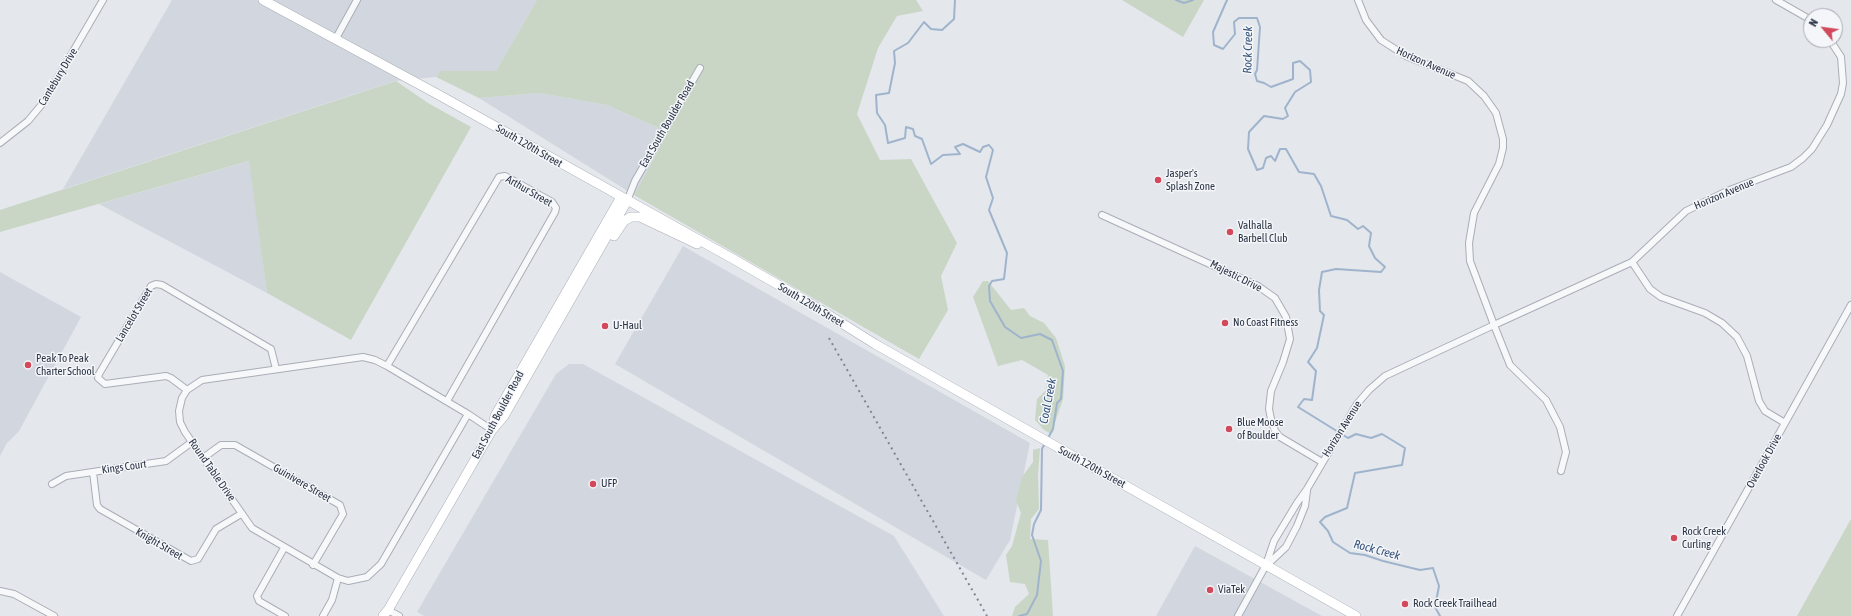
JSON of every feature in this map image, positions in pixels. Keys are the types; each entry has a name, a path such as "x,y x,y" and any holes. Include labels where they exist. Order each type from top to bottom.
{"main road":[{"name":"South 120th Street","path":"263,0 439,95 735,260 814,305 875,344 1356,616"},
{"name":"East South Boulder Road","path":"561,316 624,199"},
{"name":"East South Boulder Road","path":"386,614 492,430 495,416 624,199"},
{"path":"492,430 504,416 561,316 581,294 619,227 632,217 647,220 681,238 735,260"}],"street":[{"name":"Cantebury Drive","path":"0,143 28,121 46,99 103,0"},
{"path":"335,40 357,0"},
{"name":"Horizon Avenue","path":"1358,0 1366,20 1381,40 1406,56 1468,81 1484,96 1496,114 1503,138 1499,164 1474,213 1469,243 1470,261 1494,325"},
{"path":"1776,0 1803,15"},
{"name":"Horizon Avenue","path":"1266,565 1274,541 1297,503 1307,490 1348,418 1369,390 1385,376 1632,262 1686,211 1726,191 1791,167 1812,149 1836,108 1843,83 1841,57 1835,48"},
{"name":"East South Boulder Road","path":"624,199 700,68"},
{"name":"Arthur Street","path":"387,366 499,177 505,176 552,202 556,208 555,212 447,401"},
{"name":"Majestic Drive","path":"1102,214 1258,286 1275,298 1286,317 1290,339 1269,399 1271,419 1275,431 1280,437 1322,462"},
{"path":"1632,262 1650,289 1661,297 1705,312 1722,323 1737,337 1747,356 1759,401 1765,411 1785,423"},
{"name":"Lancelot Street","path":"187,390 166,376 105,384 98,378 106,361 151,286 156,284 162,285 271,349 276,369"},
{"name":"Overlook Drive","path":"1677,616 1851,305"},
{"path":"1494,325 1510,365 1546,400 1560,427 1566,452 1561,471"},
{"path":"187,390 202,380 363,357 375,360 387,366 447,401 492,430"},
{"name":"Round Table Drive","path":"187,390 182,398 178,411 180,422 192,442 252,528 313,565 338,578 356,581 367,577 376,570 468,414"},
{"name":"Kings Court","path":"52,484 66,476 166,461 192,442"},
{"name":"Guinivere Street","path":"203,458 222,445 235,445 340,505 343,514 313,565"},
{"name":"Knight Street","path":"93,472 97,505 100,510 191,561 198,559 216,529 241,514"},
{"name":"Horizon Avenue","path":"1266,565 1286,547 1305,506 1307,490"},
{"path":"284,548 257,596 259,601 285,616"},
{"path":"1238,616 1266,565"},
{"path":"323,616 332,600 338,578"},
{"path":"0,591 14,594 51,615"},
{"path":"386,614 399,616"}],"shaded area":[{"path":"172,0 537,0 496,71 440,71 436,77 395,81 63,189"},
{"path":"539,93 607,105 668,132 634,195 479,98"},
{"path":"250,161 267,293 99,204"},
{"path":"683,246 1030,443 1010,540 986,580 615,364"},
{"name":"Peak To Peak Charter School","path":"0,272 81,317 19,431 7,443 0,456"},
{"path":"569,364 583,364 894,536 944,616 424,616 417,612 556,374"},
{"path":"1195,546 1322,616 1156,616"}],"green space":[{"path":"537,0 916,0 923,11 897,16 878,48 857,114 880,160 911,159 957,243 941,276 948,310 919,359 634,195 668,132 607,105 539,93 479,98 436,77 440,71 496,71"},
{"path":"1122,0 1204,0 1183,37"},
{"path":"396,81 428,103 471,127 351,340 267,293 249,161 0,232 0,210"},
{"path":"983,281 988,281 1011,310 1024,308 1030,316 1044,323 1056,338 1065,366 1063,399 1051,434 1044,430 1035,420 1037,399 1046,390 1048,375 1022,360 998,366 973,297"},
{"path":"1040,448 1038,475 1039,509 1031,519 1030,539 1048,540 1053,616 1012,616 1015,607 1029,594 1025,584 1010,582 1006,555 1012,546 1021,513 1016,501 1022,477 1033,462 1033,450"},
{"path":"1851,519 1851,616 1797,616"}],"waterway":[{"name":"Coal Creek","path":"955,0 954,19 942,30 931,29 924,22 908,43 894,51 895,63 889,93 876,95 877,113 885,125 888,143 905,138 906,127 913,129 915,136 922,139 931,164 943,155 960,154 955,147 963,144 980,152 983,147 989,145 993,150 986,177 993,198 989,210 1007,253 1004,279 992,281 989,286 990,301 1005,327 1021,338 1040,334 1052,340 1063,371 1061,399 1057,403 1053,429 1048,438"},
{"name":"Rock Creek","path":"1176,0 1184,3 1193,0"},
{"name":"Rock Creek","path":"1227,0 1213,32 1214,45 1223,49 1235,34 1234,22 1239,18 1257,18 1260,27 1257,70 1255,74 1257,81 1271,87 1293,79 1293,63 1300,61 1310,70 1311,82 1295,92 1285,108 1288,116 1283,119 1264,116 1249,132 1248,149 1257,170 1263,168 1266,158 1271,156 1275,161 1280,149 1286,149 1299,172 1314,174 1321,186 1331,216 1347,220 1358,229 1363,226 1371,233 1369,246 1375,258 1385,267 1381,272 1336,269 1322,272 1319,290 1320,311 1324,315 1317,348 1308,362 1316,371 1312,400 1304,399 1298,407 1348,438 1356,434 1371,438 1382,434 1405,448 1402,465 1355,473 1347,508 1325,517 1320,522 1328,531 1333,542 1350,553 1365,555 1420,570 1433,568 1439,586 1435,607 1440,616"},
{"name":"Coal Creek","path":"1019,616 1027,614 1037,595 1041,561 1032,535 1034,524 1041,510 1042,449 1045,443"}],"railway":[{"path":"829,338 987,616"}],"place":[{"name":"Jasper's Splash Zone","path":"1158,180"},
{"name":"Valhalla Barbell Club","path":"1230,232"},
{"name":"No Coast Fitness","path":"1225,323"},
{"name":"U-Haul","path":"605,326"},
{"name":"Peak To Peak Charter School","path":"28,365"},
{"name":"Blue Moose of Boulder","path":"1229,429"},
{"name":"UFP","path":"593,484"},
{"name":"Rock Creek Curling","path":"1674,538"},
{"name":"ViaTek","path":"1210,590"},
{"name":"Rock Creek Trailhead","path":"1405,604"}]}
